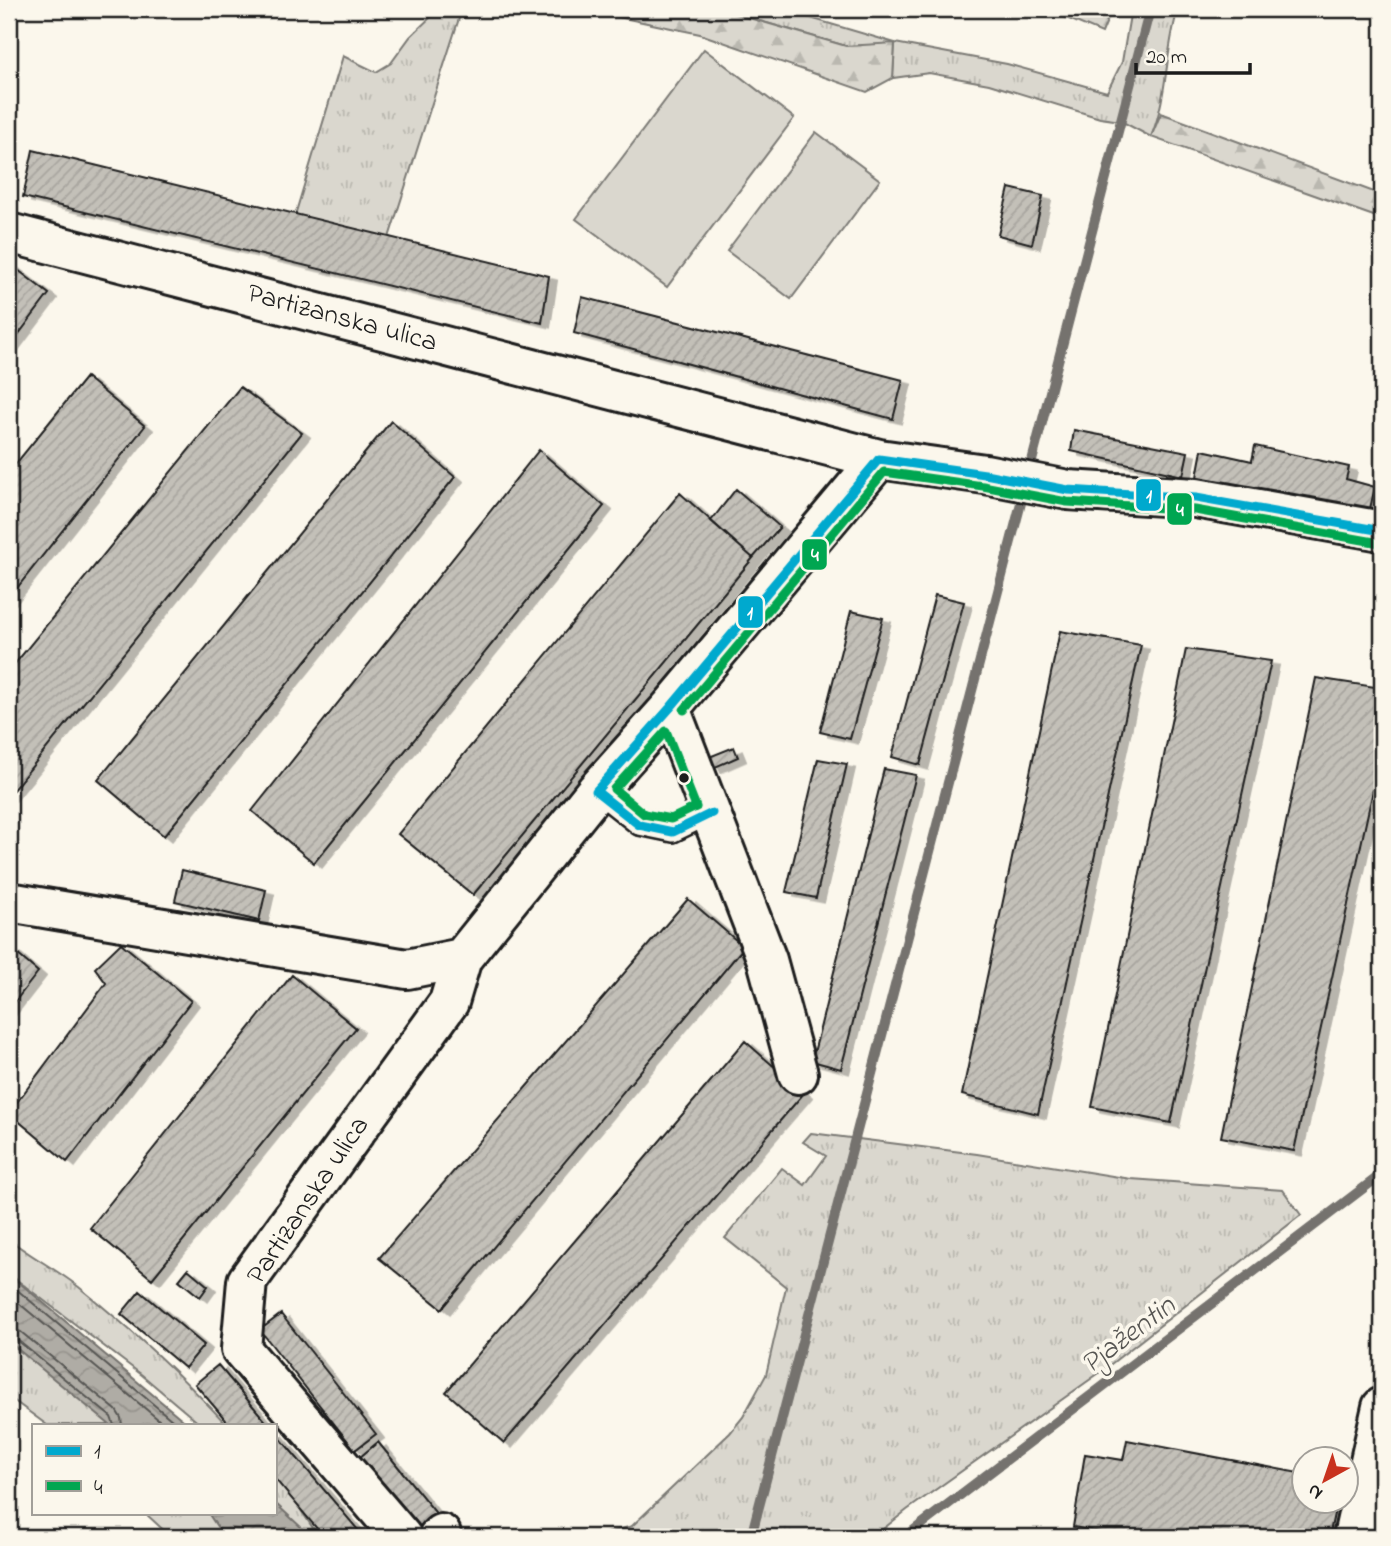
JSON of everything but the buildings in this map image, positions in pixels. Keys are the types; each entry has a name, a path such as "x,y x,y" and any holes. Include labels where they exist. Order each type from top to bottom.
{"street":[{"name":"Partizanska ulica","path":"9,233 879,459 985,474 1068,490 1196,498 1382,531"},
{"path":"798,1074 767,960 670,708 879,459"},
{"name":"Partizanska ulica","path":"402,1537 241,1349 247,1281 449,1002 462,958 596,791 670,708"},
{"path":"9,902 407,969 462,958"},
{"path":"1353,1537 1382,1407"}],"lane":[{"path":"596,791 639,825 673,832 712,813"}],"green space":[{"path":"439,9 462,9 386,247 293,222 343,56 376,72 391,63 410,37"},
{"path":"580,9 718,9 846,46 895,43 893,78 867,92 700,34"},
{"path":"718,9 780,9 895,43 1007,64 1107,92 1122,62 1131,9 1178,9 1161,105 1151,137 1121,121 1100,118 989,84 929,73 893,78 895,44 846,46"},
{"path":"1045,9 1112,9 1102,33"},
{"path":"704,49 794,118 667,287 576,219"},
{"path":"1161,113 1382,195 1382,219 1151,137"},
{"path":"816,132 880,180 791,299 727,251"},
{"path":"811,1133 977,1154 1131,1179 1283,1190 1301,1215 1102,1371 873,1537 577,1537 597,1536 632,1526 730,1433 743,1417 766,1375 786,1287 725,1238 782,1168 805,1185 826,1156 803,1142"},
{"path":"9,1239 72,1281 119,1320 226,1424 200,1424 142,1375 9,1274"},
{"path":"9,1331 132,1424 46,1424 9,1397"},
{"path":"276,1478 319,1537 297,1537 276,1509"},
{"path":"146,1514 230,1514 247,1537 171,1537"}],"water":[{"path":"9,1274 188,1424 109,1424 9,1342"},
{"path":"276,1504 303,1529 305,1537 224,1537 209,1514 276,1514"}],"waterway":[{"path":"751,1537 1150,9"},
{"name":"Pjažentin","path":"905,1537 1382,1174"}],"transit line":[{"name":"1","path":"596,791 670,708 879,459 985,474 1068,490 1196,498 1382,531"},
{"name":"4","path":"684,710 884,472 983,486 1067,502 1195,510 1380,543"},
{"name":"4","path":"666,731 696,807 671,819 644,814 614,789 666,731"},
{"name":"1","path":"596,791 639,825 673,832 712,813"}]}
